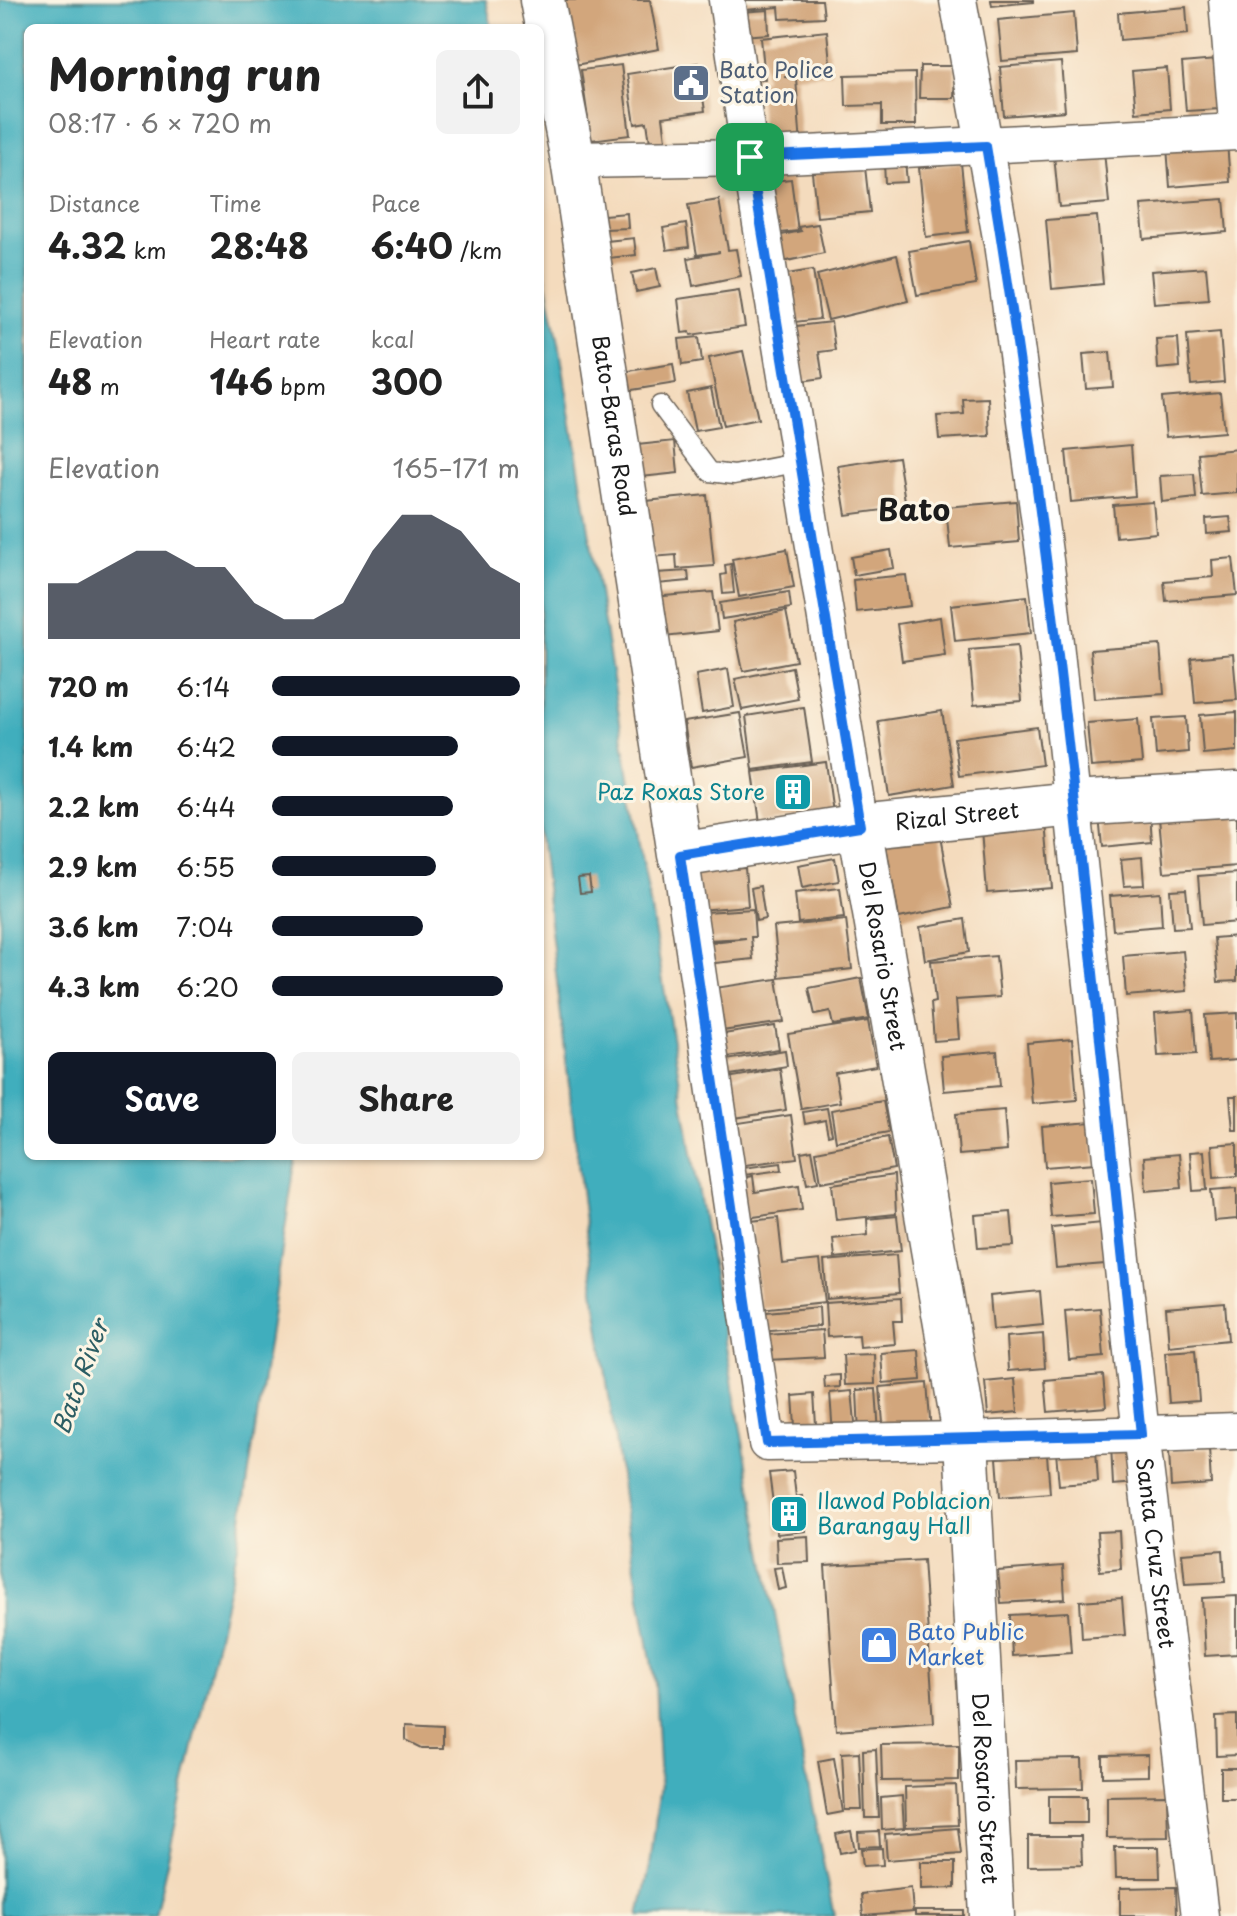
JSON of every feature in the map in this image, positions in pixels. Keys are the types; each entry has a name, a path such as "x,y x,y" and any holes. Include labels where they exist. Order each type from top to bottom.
{"main road":[{"name":"Bato-Baras Road","path":"542,0 573,160 680,855"},
{"name":"Rizal Street","path":"680,855 860,826 1073,804 1237,794"},
{"name":"Del Rosario Street","path":"860,826 966,1440 992,1916"}],"street":[{"name":"Del Rosario Street","path":"727,0 860,826"},
{"name":"Santa Cruz Street","path":"958,0 986,146 1014,327 1050,597 1141,1434 1200,1916"},
{"path":"1227,0 1237,122"},
{"path":"573,160 750,157 1237,132"},
{"path":"680,855 767,1443 1237,1431"}],"lane":[{"path":"660,405 710,472 734,475 801,462"}],"water":[{"name":"Bato River","path":"0,0 486,0 491,24 24,24 24,1160 295,1160 238,1546 155,1916 0,1916"},
{"path":"544,271 559,343 723,1328 834,1916 639,1916 650,1866 660,1785 655,1683 625,1511 586,1231 544,870"}],"building":[{"path":"562,0 650,0 659,49 575,65"},
{"path":"744,0 822,0 824,17 780,19 779,7 745,10"},
{"path":"991,0 1033,0 1033,2 992,6"},
{"path":"1186,7 1188,34 1120,40 1118,13"},
{"path":"768,10 769,34 742,36 741,12"},
{"path":"1074,13 1077,55 1002,61 998,20"},
{"path":"827,31 831,73 784,77 796,78 801,146 763,149 758,80 765,79 761,38"},
{"path":"1216,60 1220,109 1186,111 1182,63"},
{"path":"1061,62 1065,111 1004,116 1000,67"},
{"path":"698,63 705,111 663,117 667,147 651,149 647,122 635,124 627,74"},
{"path":"621,65 630,135 591,140 581,70"},
{"path":"920,66 955,66 954,98 919,98"},
{"path":"1167,68 1170,109 1136,112 1132,71"},
{"path":"915,73 916,125 882,125 882,105 846,106 845,75"},
{"path":"1227,142 1230,182 1170,187 1167,147"},
{"path":"1104,151 1109,203 1059,207 1054,155"},
{"path":"864,158 870,212 817,217 811,164"},
{"path":"905,161 907,182 885,183 884,162"},
{"path":"961,163 968,232 926,237 919,168"},
{"path":"791,179 798,231 770,234 764,182"},
{"path":"1224,199 1227,232 1144,239 1141,205"},
{"path":"719,200 728,250 736,249 741,276 693,286 688,258 720,252 697,255 688,205"},
{"path":"627,213 628,228 605,229 604,215"},
{"path":"1097,216 1103,284 1052,289 1046,220"},
{"path":"686,224 689,247 667,250 663,228"},
{"path":"818,224 824,253 778,263 772,237 801,231 798,227"},
{"path":"634,238 636,255 609,258 607,241"},
{"path":"969,241 976,285 917,295 909,251"},
{"path":"897,255 908,301 828,320 817,275"},
{"path":"1206,267 1209,299 1154,303 1151,271"},
{"path":"656,268 660,287 636,292 632,273"},
{"path":"813,270 820,319 787,323 780,275"},
{"path":"739,290 745,327 691,335 690,332 682,333 678,299"},
{"path":"831,322 835,350 819,352 823,378 794,382 788,327"},
{"path":"1220,332 1224,382 1191,385 1187,335"},
{"path":"699,337 702,362 682,365 679,339"},
{"path":"1178,338 1180,367 1158,369 1156,339"},
{"path":"743,351 758,419 723,426 709,358"},
{"path":"1110,352 1113,387 1086,389 1083,354"},
{"path":"673,364 676,383 619,392 616,373"},
{"path":"711,388 719,427 695,431 687,393"},
{"path":"1220,393 1224,432 1166,437 1162,398"},
{"path":"988,398 990,436 939,439 937,416 964,414 963,399"},
{"path":"675,441 678,473 632,478 628,446"},
{"path":"1131,445 1135,496 1071,502 1066,451"},
{"path":"1237,449 1237,493 1202,496 1198,453"},
{"path":"898,457 906,507 846,515 838,466"},
{"path":"1194,474 1196,498 1162,502 1160,476"},
{"path":"707,495 714,566 677,569 676,555 652,557 646,501"},
{"path":"1016,501 1019,542 950,548 946,507"},
{"path":"1153,502 1156,533 1116,537 1113,505"},
{"path":"1230,517 1232,532 1207,534 1206,519"},
{"path":"787,549 794,587 739,597 732,559"},
{"path":"891,550 894,568 854,575 851,557"},
{"path":"1233,558 1237,595 1166,601 1164,581 1213,577 1212,560"},
{"path":"731,564 734,593 723,594 721,575 726,574 725,565"},
{"path":"688,571 689,581 657,584 656,573"},
{"path":"906,575 910,606 856,612 853,580"},
{"path":"713,592 718,631 655,638 652,597"},
{"path":"789,592 791,608 722,619 720,603"},
{"path":"1027,596 1031,633 955,641 951,605"},
{"path":"786,611 796,661 743,671 733,622"},
{"path":"940,617 945,655 902,661 897,624"},
{"path":"1160,645 1164,694 1094,699 1090,650"},
{"path":"1017,646 1022,701 974,705 969,650"},
{"path":"1233,654 1237,700 1195,703 1191,658"},
{"path":"792,667 798,699 742,710 735,679"},
{"path":"728,669 734,707 702,713 696,675"},
{"path":"804,707 812,762 753,770 746,716"},
{"path":"942,711 954,785 889,796 878,721"},
{"path":"1237,712 1237,751 1203,754 1200,715"},
{"path":"740,713 748,757 691,767 684,722"},
{"path":"1186,717 1188,752 1156,755 1153,719"},
{"path":"1138,719 1142,763 1091,767 1087,723"},
{"path":"1037,727 1042,765 959,776 954,738"},
{"name":"Paz Roxas Store","path":"826,762 833,813 760,823 753,772"},
{"path":"1237,811 1237,866 1164,872 1159,818"},
{"path":"1150,812 1152,842 1102,847 1099,816"},
{"path":"1046,823 1052,888 987,893 982,829"},
{"path":"939,831 953,907 899,918 885,841"},
{"path":"1142,857 1144,885 1124,886 1121,859"},
{"path":"835,858 839,881 802,888 798,865"},
{"path":"745,868 748,906 698,910 695,872"},
{"path":"1237,873 1237,922 1202,925 1198,876"},
{"path":"589,877 591,892 580,893 578,878"},
{"path":"760,886 765,919 756,921 751,888"},
{"path":"840,888 844,918 798,923 795,893"},
{"path":"1186,889 1190,927 1173,928 1170,890"},
{"path":"1160,892 1162,926 1113,930 1110,896"},
{"path":"753,909 753,959 706,964 704,943 746,938 707,940 705,912"},
{"path":"965,919 969,952 925,960 920,927"},
{"path":"846,920 852,969 779,977 774,927"},
{"path":"1237,936 1237,981 1218,982 1214,938"},
{"path":"1183,951 1187,991 1126,996 1123,956"},
{"path":"996,956 1000,997 956,1000 959,1039 934,1041 931,1003 935,1002 931,961"},
{"path":"861,978 869,1019 833,1025 830,1012 815,1015 809,988"},
{"path":"777,979 784,1022 715,1032 708,989"},
{"path":"1193,1010 1196,1054 1158,1056 1155,1013"},
{"path":"1237,1013 1237,1060 1209,1062 1205,1015"},
{"path":"868,1021 876,1066 835,1073 840,1102 801,1109 788,1034"},
{"path":"775,1026 779,1049 721,1058 717,1035"},
{"path":"1072,1039 1077,1100 1032,1104 1027,1043"},
{"path":"785,1050 787,1066 724,1076 721,1061"},
{"path":"997,1051 1000,1086 944,1091 941,1056"},
{"path":"780,1069 786,1110 728,1119 721,1079"},
{"path":"1230,1096 1237,1096 1237,1130 1233,1130"},
{"path":"883,1101 889,1132 836,1141 831,1110"},
{"path":"827,1108 832,1134 828,1135 825,1120 805,1124 803,1112"},
{"path":"1004,1110 1007,1151 959,1155 956,1114"},
{"path":"791,1115 797,1158 738,1166 732,1124"},
{"path":"1092,1122 1095,1163 1045,1167 1042,1126"},
{"path":"888,1137 894,1169 821,1182 816,1151"},
{"path":"1237,1143 1237,1176 1214,1178 1212,1145"},
{"path":"812,1150 818,1182 807,1184 801,1152"},
{"path":"1204,1151 1207,1190 1193,1191 1190,1152"},
{"path":"1179,1154 1182,1188 1146,1191 1144,1157"},
{"path":"781,1163 782,1170 744,1175 743,1168"},
{"path":"894,1175 896,1214 836,1220 832,1184"},
{"path":"753,1176 755,1192 799,1185 802,1210 746,1218 740,1178"},
{"path":"1091,1178 1094,1214 1051,1217 1048,1182"},
{"path":"1237,1188 1237,1219 1214,1221 1211,1190"},
{"path":"1011,1212 1014,1246 978,1248 975,1215"},
{"path":"897,1216 901,1251 835,1258 833,1239 868,1235 867,1219"},
{"path":"778,1218 783,1264 820,1260 825,1302 760,1309 751,1221"},
{"path":"1102,1223 1105,1264 1056,1268 1052,1228"},
{"path":"896,1255 899,1293 827,1299 824,1261"},
{"path":"1040,1291 1043,1325 993,1330 990,1296"},
{"path":"901,1298 902,1321 893,1321 895,1344 860,1347 859,1335 827,1337 825,1303"},
{"path":"1225,1303 1228,1340 1169,1346 1166,1308"},
{"path":"819,1307 820,1326 758,1331 756,1313"},
{"path":"1100,1308 1104,1357 1069,1360 1065,1311"},
{"path":"822,1330 824,1357 768,1360 767,1334"},
{"path":"1043,1334 1045,1368 1008,1371 1006,1337"},
{"path":"919,1350 921,1380 883,1383 881,1353"},
{"path":"1195,1350 1199,1401 1169,1403 1165,1352"},
{"path":"874,1354 875,1384 845,1385 843,1355"},
{"path":"840,1375 840,1387 825,1388 824,1376"},
{"path":"1103,1375 1106,1407 1048,1412 1045,1380"},
{"path":"1015,1379 1018,1412 988,1415 985,1382"},
{"path":"927,1383 931,1431 884,1435 880,1387"},
{"path":"876,1389 879,1434 859,1435 857,1390"},
{"path":"852,1391 856,1433 833,1435 830,1393"},
{"path":"814,1394 816,1425 795,1426 793,1396"},
{"path":"1135,1444 1137,1483 1113,1485 1111,1445"},
{"path":"1209,1448 1211,1484 1171,1487 1169,1451"},
{"path":"1096,1449 1098,1482 1059,1485 1056,1452"},
{"path":"1047,1455 1050,1493 1000,1497 997,1458"},
{"name":"Ilawod Poblacion Barangay Hall","path":"793,1471 796,1497 802,1496 806,1531 777,1534 769,1473"},
{"path":"1119,1531 1121,1569 1100,1571 1097,1532"},
{"path":"808,1536 809,1562 777,1563 776,1538"},
{"path":"1223,1550 1225,1582 1185,1584 1182,1553"},
{"name":"Bato Public Market","path":"923,1560 934,1723 836,1730 825,1566"},
{"path":"1063,1566 1065,1599 1001,1603 998,1571"},
{"path":"782,1567 786,1588 778,1590 774,1568"},
{"path":"1237,1596 1237,1654 1205,1656 1202,1598"},
{"path":"1122,1598 1125,1635 1082,1638 1080,1601"},
{"path":"1068,1612 1071,1652 1012,1656 1010,1615"},
{"path":"1237,1715 1237,1755 1217,1756 1216,1716"},
{"path":"406,1724 443,1726 443,1748 422,1748 406,1740"},
{"path":"959,1744 959,1780 882,1781 881,1745"},
{"path":"876,1749 879,1818 865,1818 863,1750"},
{"path":"859,1752 862,1810 845,1810 842,1753"},
{"path":"1148,1755 1148,1776 1103,1777 1103,1756"},
{"path":"834,1758 843,1812 827,1815 818,1761"},
{"path":"1082,1759 1083,1788 1016,1789 1015,1760"},
{"path":"1221,1768 1237,1768 1237,1798 1221,1798"},
{"path":"956,1785 958,1825 906,1827 905,1787"},
{"path":"1167,1795 1168,1837 1107,1838 1107,1796"},
{"path":"902,1796 904,1828 882,1830 881,1798"},
{"path":"1049,1796 1087,1796 1087,1823 1049,1823"},
{"path":"958,1828 961,1854 887,1860 885,1834"},
{"path":"851,1831 855,1850 840,1853 836,1834"},
{"path":"879,1831 880,1846 859,1847 858,1832"},
{"path":"1028,1836 1081,1836 1082,1865 1028,1866"},
{"path":"1115,1847 1159,1847 1160,1878 1116,1878"},
{"path":"882,1848 883,1865 863,1866 861,1849"},
{"path":"921,1862 955,1862 955,1888 921,1889"},
{"path":"1176,1887 1177,1916 1120,1916 1120,1888"},
{"path":"911,1888 913,1912 863,1916 861,1894"},
{"path":"915,1911 964,1911 964,1916 915,1916"}],"place":[{"name":"Bato Police Station","path":"691,83"},
{"name":"Paz Roxas Store","path":"793,792"},
{"name":"Ilawod Poblacion Barangay Hall","path":"789,1514"},
{"name":"Bato Public Market","path":"879,1645"}],"district":[{"name":"Bato","path":"914,511"}],"route":[{"path":"986,146 1012,312 1050,597 1141,1434 767,1443 680,855 860,826 750,157 986,146"}]}
